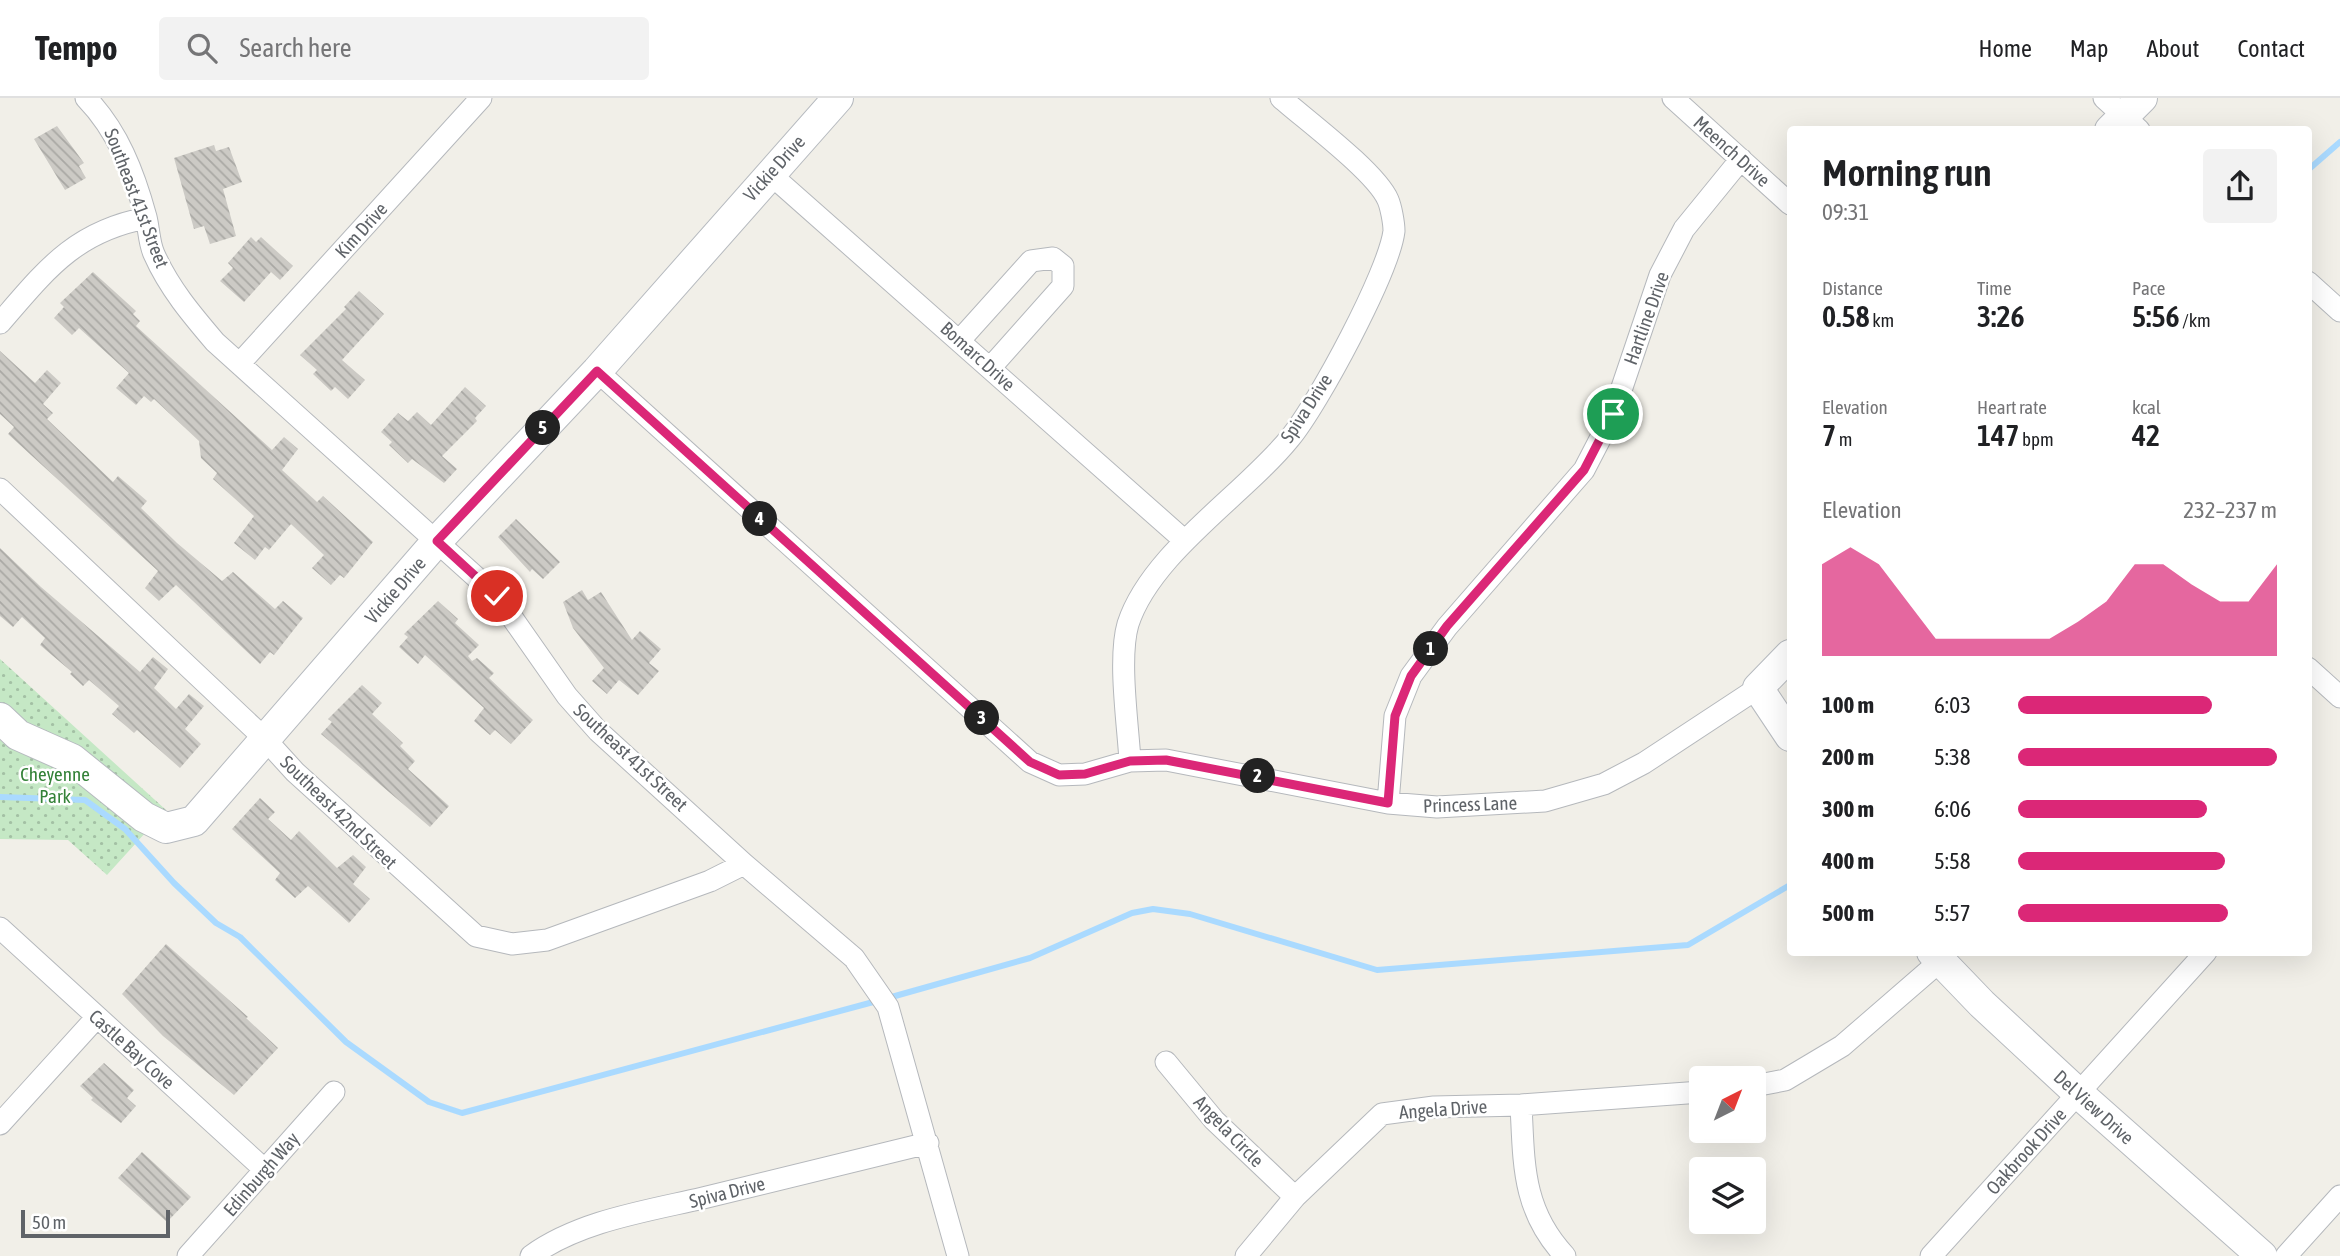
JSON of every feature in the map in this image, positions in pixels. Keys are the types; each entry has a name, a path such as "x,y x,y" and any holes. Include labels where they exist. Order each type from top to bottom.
{"street":[{"name":"Southeast 41st Street","path":"86,98 108,121 127,160 146,218 153,252 180,302 215,342 241,362 497,596 567,696 598,730 744,864 854,958 888,1007 958,1256"},
{"name":"Kim Drive","path":"241,362 481,98"},
{"name":"Vickie Drive","path":"0,719 18,735 72,759 144,817 166,828 194,821 437,541 597,371 838,98"},
{"name":"Spiva Drive","path":"1130,761 1125,657 1128,625 1143,595 1185,541 1290,438 1322,389 1381,271 1394,229 1387,198 1366,173 1281,98"},
{"name":"Meench Drive","path":"1673,98 1787,201"},
{"name":"Hartline Drive","path":"1388,803 1395,716 1411,676 1447,626 1584,470 1613,414 1660,275 1684,229 1741,159"},
{"name":"Bomarc Drive","path":"769,173 1185,541"},
{"path":"0,323 53,262 112,224 146,218"},
{"path":"960,340 1031,261 1053,258 1063,267 1063,286 991,367"},
{"path":"2312,286 2340,311"},
{"name":"Princess Lane","path":"597,371 1030,762 1059,775 1085,774 1130,761 1166,760 1200,764 1388,803 1437,807 1545,801 1604,784 1644,763 1758,688"},
{"name":"Southeast 42nd Street","path":"0,489 265,739 295,772 476,936 512,944 547,940 710,881 744,864"},
{"path":"1787,658 1758,688 1787,732"},
{"path":"2312,672 2340,697"},
{"name":"Castle Bay Cove","path":"0,928 265,1170"},
{"name":"Oakbrook Drive","path":"1931,1256 2202,956"},
{"path":"1766,1084 1785,1080 1842,1046 1936,957"},
{"name":"Del View Drive","path":"1936,957 2078,1093 2262,1256"},
{"path":"0,1124 97,1017"},
{"name":"Angela Circle","path":"1167,1062 1214,1120 1296,1197"},
{"name":"Edinburgh Way","path":"188,1256 334,1092"},
{"name":"Angela Drive","path":"1246,1256 1296,1197 1382,1114 1434,1107 1521,1105 1689,1093"},
{"path":"1521,1105 1524,1164 1531,1201 1538,1222 1565,1256"},
{"name":"Spiva Drive","path":"531,1256 544,1246 583,1230 642,1212 928,1143"},
{"path":"2286,1256 2340,1196"}],"green space":[{"name":"Cheyenne Park","path":"0,659 166,810 107,875 68,840 0,839"}],"building":[{"path":"57,126 84,163 79,166 86,178 65,190 34,139"},
{"path":"214,145 216,151 229,147 242,182 223,189 236,236 210,244 204,226 194,229 174,158"},
{"path":"251,237 256,242 261,237 293,266 280,280 271,272 244,302 220,281 233,268 228,263"},
{"path":"93,272 136,311 133,314 140,321 136,326 272,450 284,437 298,449 282,470 317,502 323,496 373,542 344,578 340,575 331,585 312,568 324,555 291,524 269,550 265,547 255,560 234,543 254,516 213,479 217,473 201,458 199,441 154,399 151,402 144,396 136,405 116,388 129,373 79,328 72,335 54,318 64,307 60,303"},
{"path":"359,291 384,314 342,360 365,380 348,399 335,387 331,391 313,374 317,370 300,355 346,309 344,307"},
{"path":"0,351 35,383 47,370 61,383 43,404 53,413 47,419 113,482 118,476 147,501 141,508 177,543 222,581 233,572 275,609 283,601 303,618 274,655 270,652 260,664 176,585 159,601 145,588 158,571 8,434 14,427 0,414"},
{"path":"465,387 486,406 475,418 477,421 442,456 457,469 444,483 412,459 408,463 389,445 392,442 381,432 398,413 408,421 417,412 431,425"},
{"path":"516,519 560,562 543,579 532,569 530,572 498,537"},
{"path":"0,548 140,672 153,657 168,669 154,688 176,709 189,694 204,706 185,729 201,744 180,768 137,730 134,733 112,714 119,706 89,680 83,686 70,674 72,672 40,645 45,638 22,617 13,627 0,616"},
{"path":"582,590 588,600 601,592 632,640 640,631 661,649 649,663 659,671 638,695 619,680 607,694 592,681 604,668 573,628 563,602"},
{"path":"438,601 458,619 455,623 479,645 468,656 472,661 477,658 494,673 489,678 533,720 511,744 495,730 490,735 474,721 484,708 425,655 418,664 399,647 408,637 404,634"},
{"path":"362,685 382,703 372,714 403,743 400,746 415,761 408,769 449,806 430,827 321,734 332,722 328,719"},
{"path":"260,798 275,812 268,819 291,840 299,831 337,868 353,855 366,867 353,884 370,899 349,923 308,886 295,898 275,880 280,873 232,829"},
{"path":"166,944 248,1017 246,1018 278,1048 234,1095 163,1036 122,994"},
{"path":"104,1063 134,1090 127,1098 136,1106 121,1123 91,1100 93,1098 80,1086"},
{"path":"142,1152 191,1197 167,1222 118,1178"}],"waterway":[{"path":"2312,166 2340,142"},
{"path":"0,797 85,800 125,829 174,883 216,923 240,937 346,1042 429,1102 462,1113 877,1001"},
{"path":"888,998 1030,958 1132,913 1153,909 1190,914 1377,970 1688,945 1787,887"}],"route":[{"path":"497,596 437,541 597,371 1030,762 1059,775 1085,774 1130,761 1166,760 1200,764 1388,803 1395,716 1411,676 1447,626 1535,529 1584,470 1613,414"}]}
